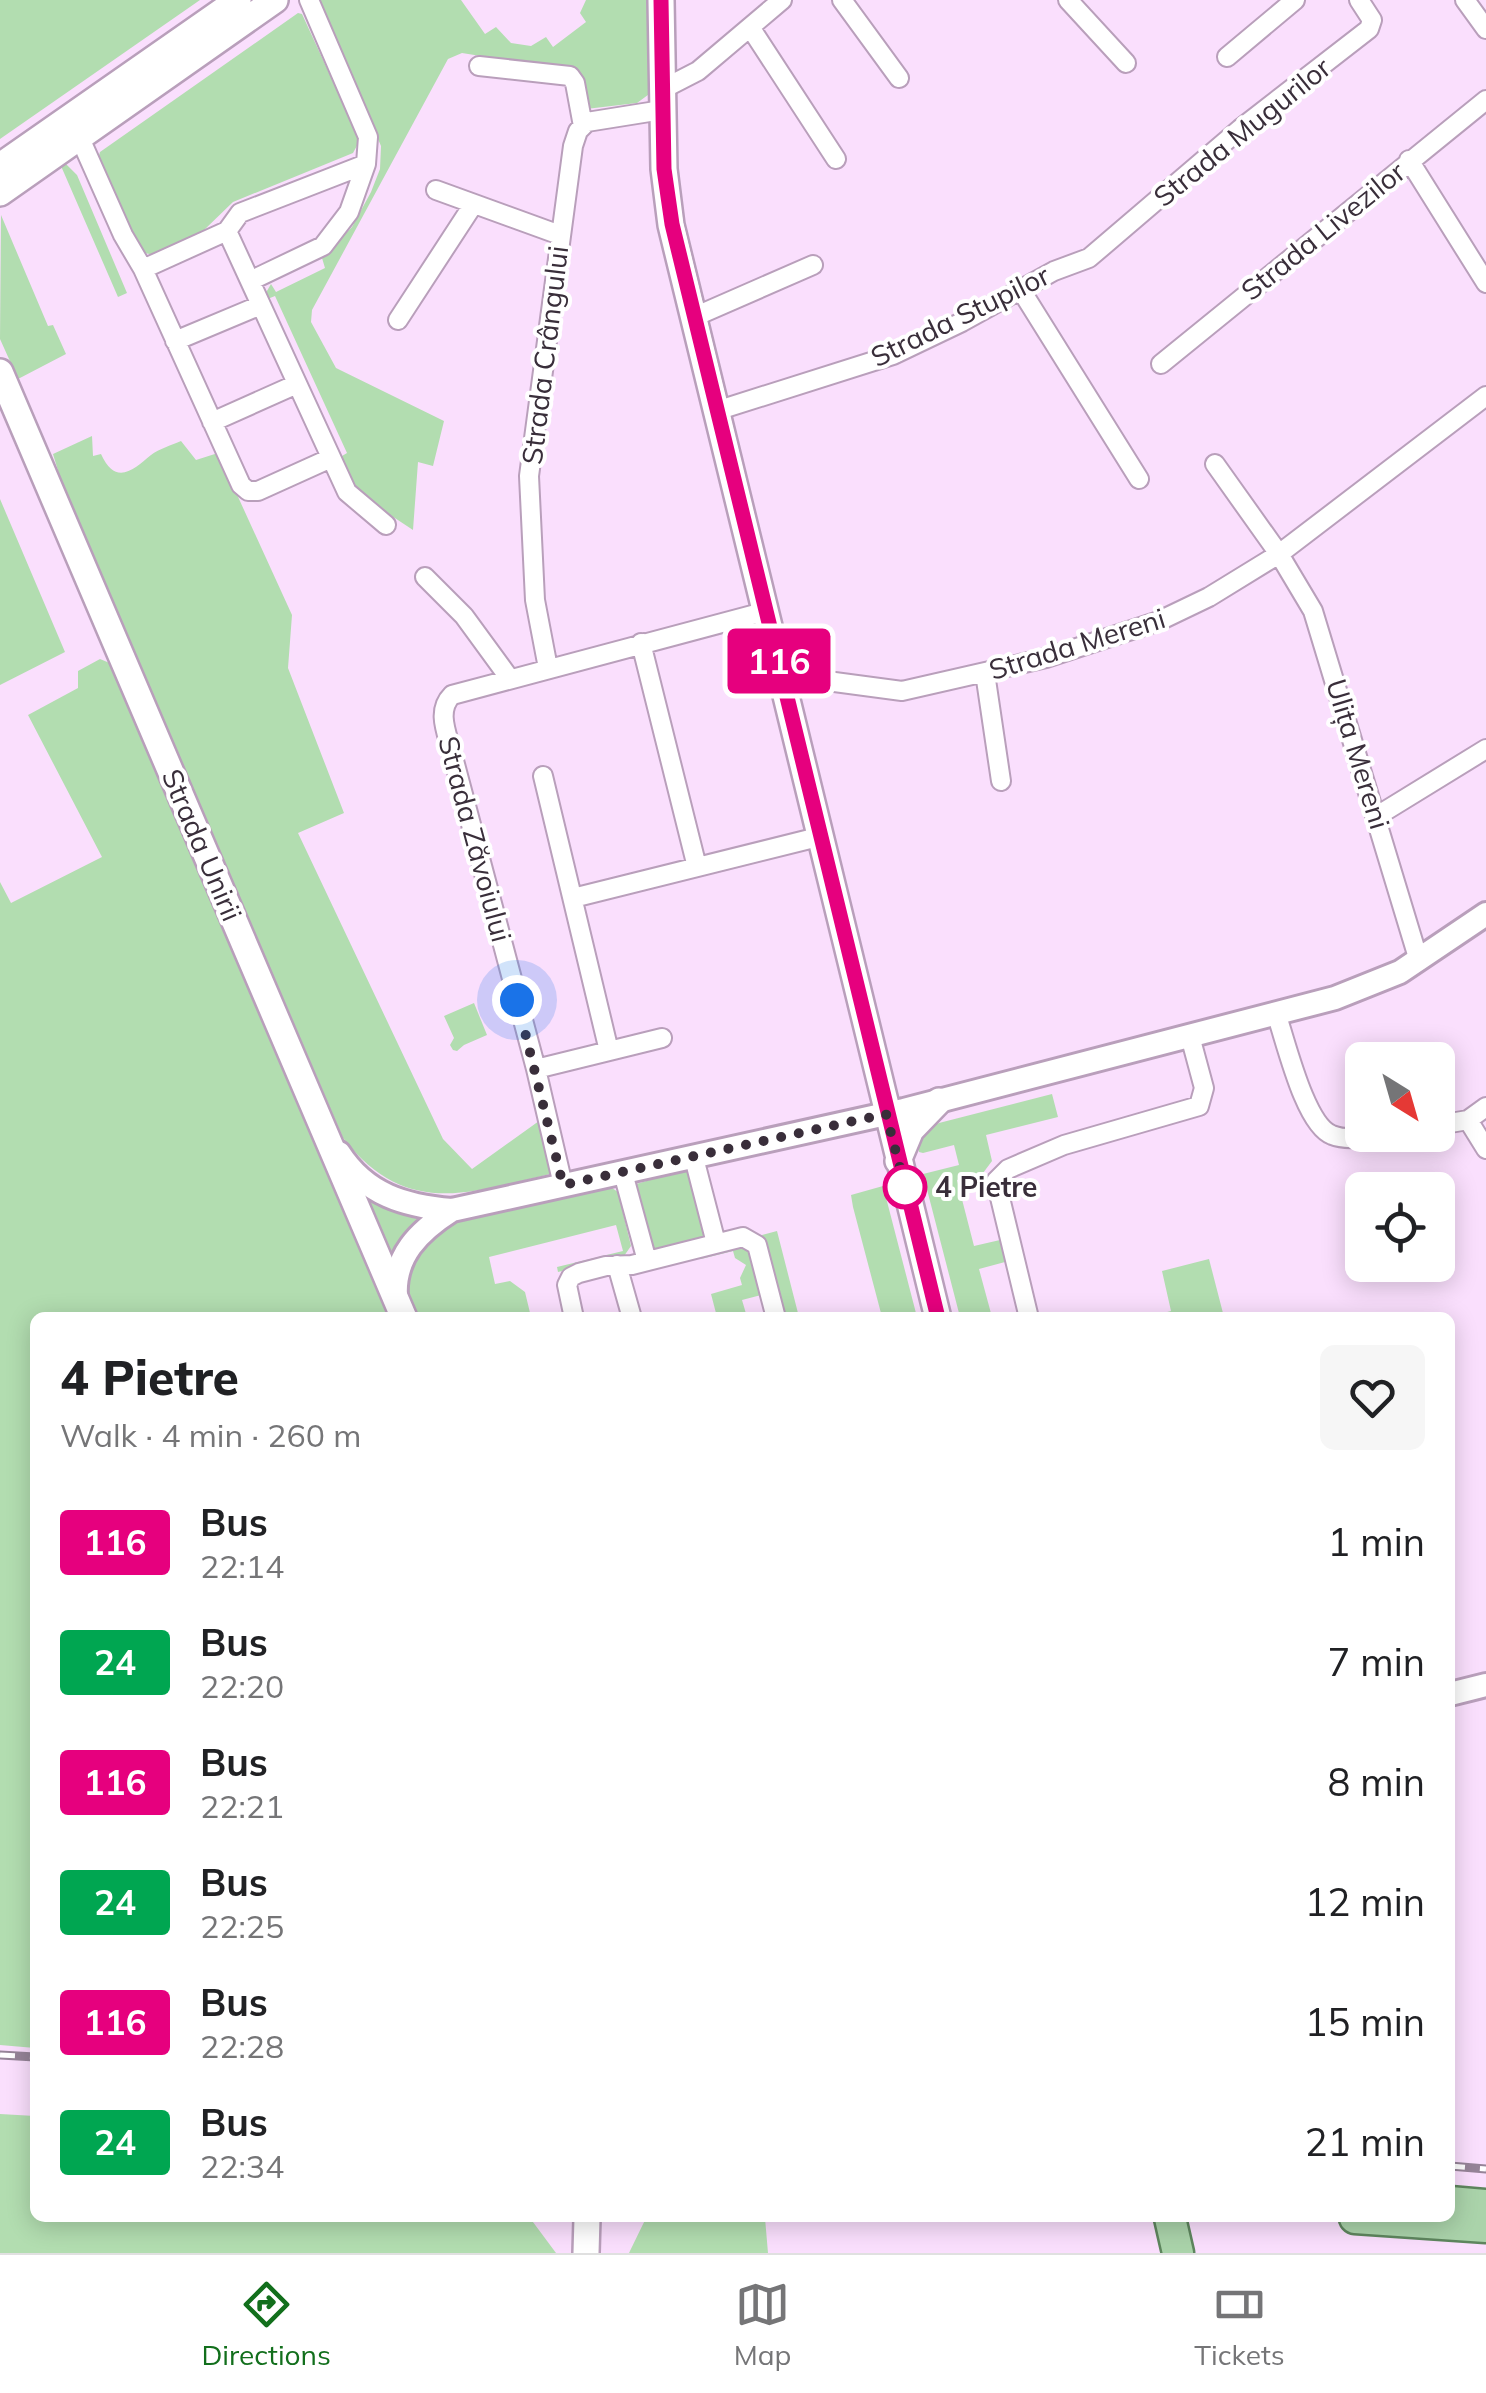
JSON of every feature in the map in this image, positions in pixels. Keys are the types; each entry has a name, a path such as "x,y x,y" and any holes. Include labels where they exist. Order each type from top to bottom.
{"main road":[{"path":"0,166 238,0"},
{"path":"0,193 276,0"},
{"path":"661,0 666,191 936,1312"},
{"name":"Strada Unirii","path":"0,372 400,1309"},
{"path":"898,1160 916,1123 940,1101"},
{"path":"1455,2202 1486,2204"},
{"path":"586,2222 586,2253"},
{"path":"1171,2222 1178,2253"},
{"path":"1407,2222 1486,2228"}],"street":[{"path":"250,281 323,246 349,212 366,164 368,137 309,0"},
{"path":"478,66 570,76 575,83 582,126 662,100 782,0"},
{"path":"842,0 899,78"},
{"path":"1068,0 1126,63"},
{"path":"1226,57 1296,0"},
{"name":"Strada Mugurilor","path":"1089,258 1228,138 1369,29 1372,20 1359,0"},
{"path":"1465,0 1486,29"},
{"path":"750,27 836,159"},
{"name":"Strada Livezilor","path":"1161,364 1486,100"},
{"name":"Strada Crângului","path":"548,668 535,600 529,476 573,146 582,126"},
{"path":"79,136 241,485 258,492 331,458"},
{"path":"1409,160 1486,282"},
{"path":"142,269 228,230 240,213 366,164"},
{"path":"436,190 560,235"},
{"path":"398,320 473,204"},
{"path":"228,230 350,497 386,525"},
{"name":"Strada Stupilor","path":"716,411 892,354 1054,271 1089,258"},
{"path":"694,317 813,265"},
{"path":"1021,290 1139,479"},
{"path":"175,341 261,304"},
{"path":"212,422 297,384"},
{"name":"Strada Mereni","path":"782,674 890,691 986,673 1093,645 1159,621 1209,597 1279,554 1486,396"},
{"name":"Ulița Mereni","path":"1215,464 1279,554 1313,611 1419,961"},
{"path":"425,577 464,616 510,680"},
{"name":"Strada Zăvoiului","path":"563,1185 443,714 445,702 452,696 548,668 766,612"},
{"path":"641,643 697,867"},
{"path":"986,673 1001,781"},
{"path":"1377,816 1486,748"},
{"path":"543,776 609,1050"},
{"path":"573,898 822,836"},
{"path":"326,1133 356,1176 373,1190 408,1205 452,1210 886,1114 1276,1014 1359,990 1419,961 1486,914"},
{"path":"1276,1014 1310,1111 1330,1135 1345,1138"},
{"path":"1028,1312 996,1181 1008,1169 1064,1145 1199,1106 1204,1088 1190,1036"},
{"path":"536,1069 662,1038"},
{"path":"1455,1122 1468,1120 1486,1108"},
{"path":"1468,1120 1486,1150"},
{"path":"694,1158 716,1243"},
{"path":"623,1172 647,1261"},
{"path":"400,1309 395,1278 406,1251 429,1226 452,1210"},
{"path":"573,1312 568,1291 571,1276 743,1237 756,1243 774,1312"},
{"path":"617,1265 630,1312"},
{"path":"1455,1693 1486,1685"}],"green space":[{"path":"0,0 200,0 0,139"},
{"path":"319,0 461,0 485,34 496,27 511,43 531,46 546,37 553,47 586,22 580,13 586,0 649,0 652,92 637,103 586,109 572,71 462,53 448,59 312,310 311,322 336,368 444,421 433,466 418,462 413,530 357,493 337,459 347,453 275,296 265,300 264,296 271,284 276,292 325,268 322,258 352,227 380,169 381,146"},
{"path":"298,13 302,14 358,136 353,153 233,202 202,232 155,255 144,253 128,230 98,159 100,152"},
{"path":"65,163 77,175 127,293 118,297 61,166"},
{"path":"1,215 48,326 53,325 66,354 18,379 0,339"},
{"path":"92,436 93,456 101,454 119,473 132,470 154,453 181,441 196,460 218,453 292,615 288,668 344,813 298,833 443,1139 472,1169 539,1121 550,1174 464,1192 414,1189 390,1180 366,1163 343,1138 62,484 53,454"},
{"path":"0,499 65,652 0,685"},
{"path":"100,659 112,664 390,1312 30,1312 30,2048 0,2045 0,882 11,903 102,857 28,715 78,688 78,671"},
{"path":"474,1003 487,1035 453,1050 450,1045 454,1038 444,1016"},
{"path":"1052,1094 1058,1117 986,1135 992,1161 983,1173 957,1180 974,1246 1000,1240 1005,1262 979,1269 991,1312 959,1312 923,1174 959,1165 954,1145 923,1153 918,1145 926,1131 939,1123"},
{"path":"690,1170 709,1238 652,1253 633,1185"},
{"path":"883,1186 916,1312 881,1312 851,1195"},
{"path":"612,1188 618,1192 631,1246 624,1256 558,1272 557,1267 623,1251 616,1225 489,1257 495,1284 510,1281 525,1292 530,1312 415,1312 408,1277 424,1247 448,1224"},
{"path":"367,1202 420,1220 395,1256 391,1257"},
{"path":"777,1231 798,1312 782,1312 762,1235"},
{"path":"747,1241 765,1294 742,1300 746,1312 716,1312 711,1294 742,1285 740,1278 746,1265 735,1258 733,1251 701,1259 699,1251"},
{"path":"1209,1259 1223,1312 1167,1312 1171,1311 1162,1271"},
{"path":"0,2114 30,2116 30,2222 533,2222 556,2253 0,2253"},
{"path":"644,2222 765,2222 768,2253 629,2253"}],"railway":[{"path":"0,2055 30,2057"},
{"path":"1455,2166 1486,2169"}],"bus line":[{"name":"116","path":"661,0 664,169 672,224 936,1312"}],"place":[{"name":"4 Pietre","path":"905,1187"}],"route":[{"path":"517,1000 563,1185 886,1114 905,1187"}]}
